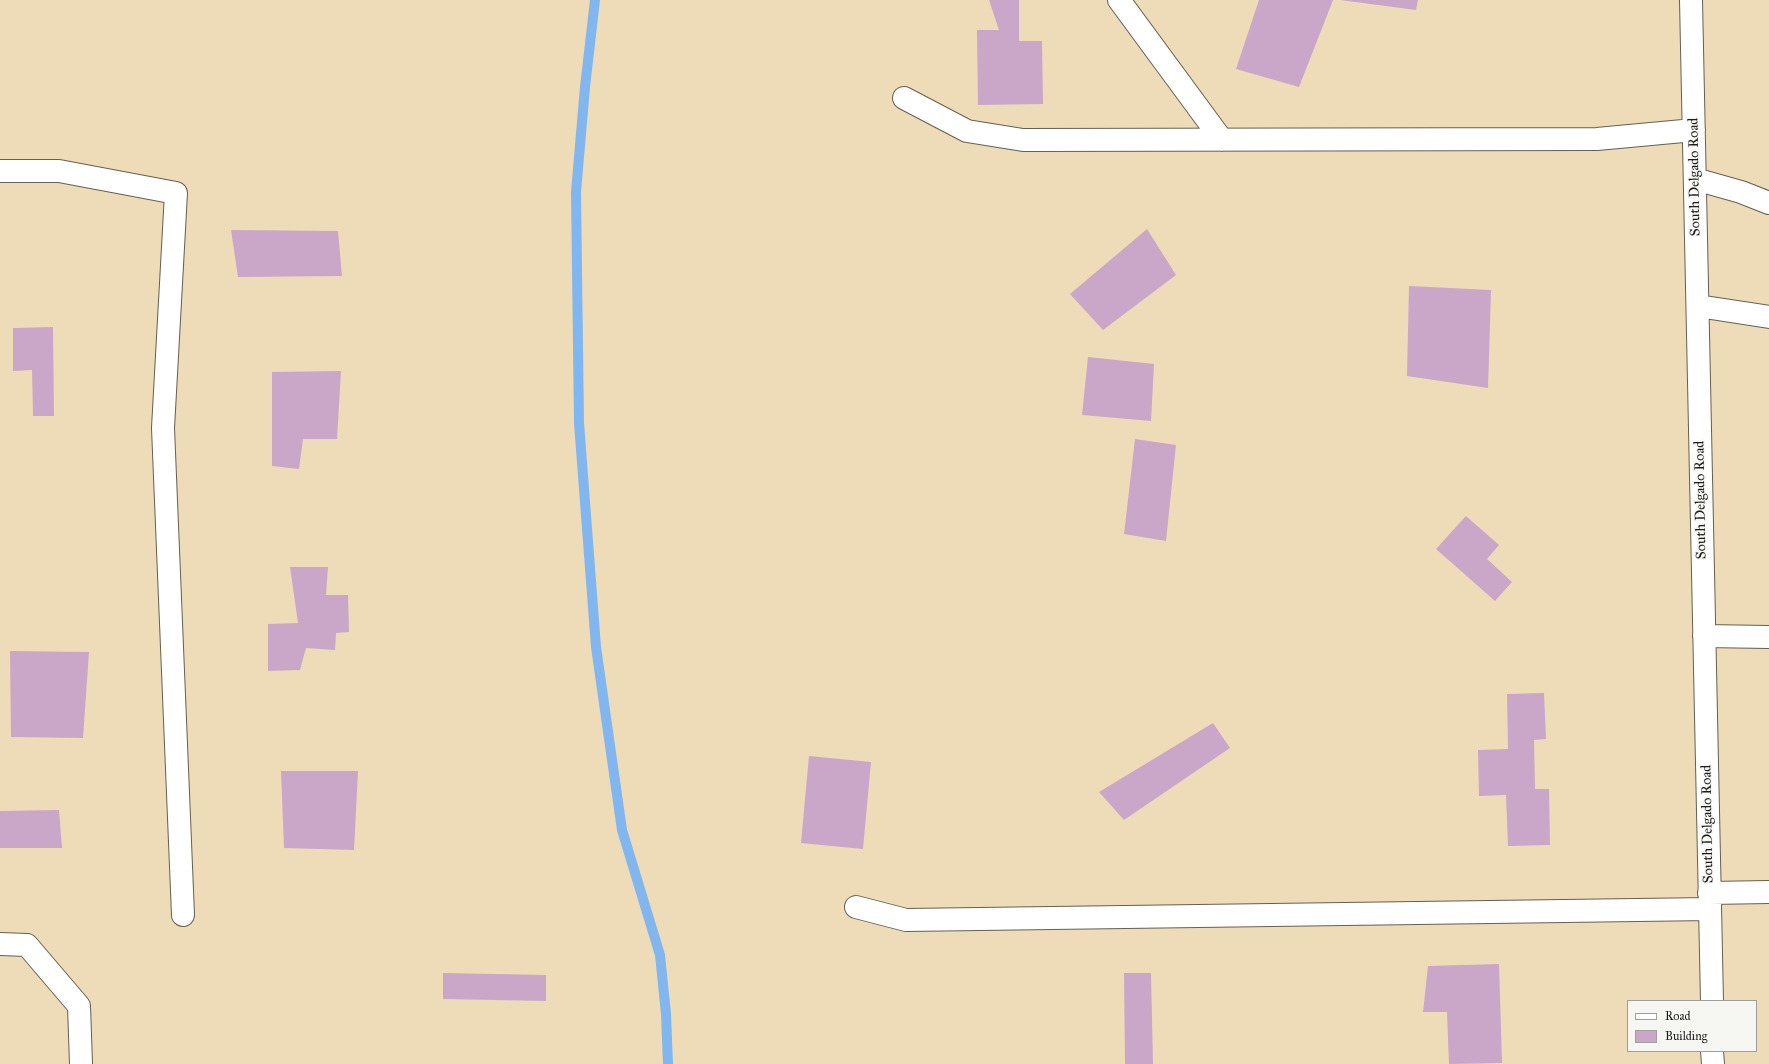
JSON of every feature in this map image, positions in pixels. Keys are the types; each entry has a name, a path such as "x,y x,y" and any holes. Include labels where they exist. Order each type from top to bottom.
{"street":[{"path":"1119,0 1222,140"},
{"name":"South Delgado Road","path":"1691,0 1712,1000"},
{"path":"904,98 967,130 1023,140 1597,139 1694,130"},
{"path":"0,171 59,171 176,193 163,428 183,915"},
{"path":"1695,179 1741,192 1769,203"},
{"path":"1698,306 1769,317"},
{"path":"1704,636 1769,637"},
{"path":"856,908 906,920 1710,901 1769,892"},
{"path":"0,944 27,945 79,1006 81,1064"},
{"path":"1712,1052 1713,1064"}],"building":[{"path":"989,0 1019,0 1019,41 1042,41 1043,104 978,105 977,30 999,30"},
{"path":"1259,0 1333,0 1299,87 1236,69"},
{"path":"1340,0 1418,0 1416,10"},
{"path":"1147,229 1176,275 1103,330 1070,294"},
{"path":"231,230 338,231 342,276 238,277"},
{"path":"1409,286 1491,290 1488,388 1407,376"},
{"path":"53,327 54,416 33,416 32,370 13,371 13,328"},
{"path":"1088,357 1154,364 1151,421 1082,415"},
{"path":"341,371 337,439 303,439 299,469 272,466 272,372"},
{"path":"1135,439 1176,445 1166,541 1124,534"},
{"path":"1466,516 1499,545 1487,559 1512,582 1495,601 1436,549"},
{"path":"290,567 328,567 326,595 348,595 349,632 336,633 335,650 306,648 300,670 268,671 268,624 298,623"},
{"path":"10,651 89,652 83,738 11,737"},
{"path":"1544,693 1546,739 1534,740 1535,789 1549,789 1550,845 1508,846 1506,795 1479,796 1478,750 1508,749 1507,694"},
{"path":"1213,723 1230,748 1124,820 1099,792"},
{"path":"809,756 871,762 863,849 801,843"},
{"path":"281,771 358,771 354,850 284,848"},
{"path":"59,810 62,848 0,848 0,811"},
{"path":"1499,964 1502,1063 1449,1064 1447,1012 1423,1012 1428,966"},
{"path":"443,973 546,975 546,1001 443,999"},
{"path":"1124,973 1151,973 1153,1064 1125,1064"}],"waterway":[{"path":"595,0 585,87 576,192 579,423 596,647 622,830 660,955 666,1014 668,1064"}]}
